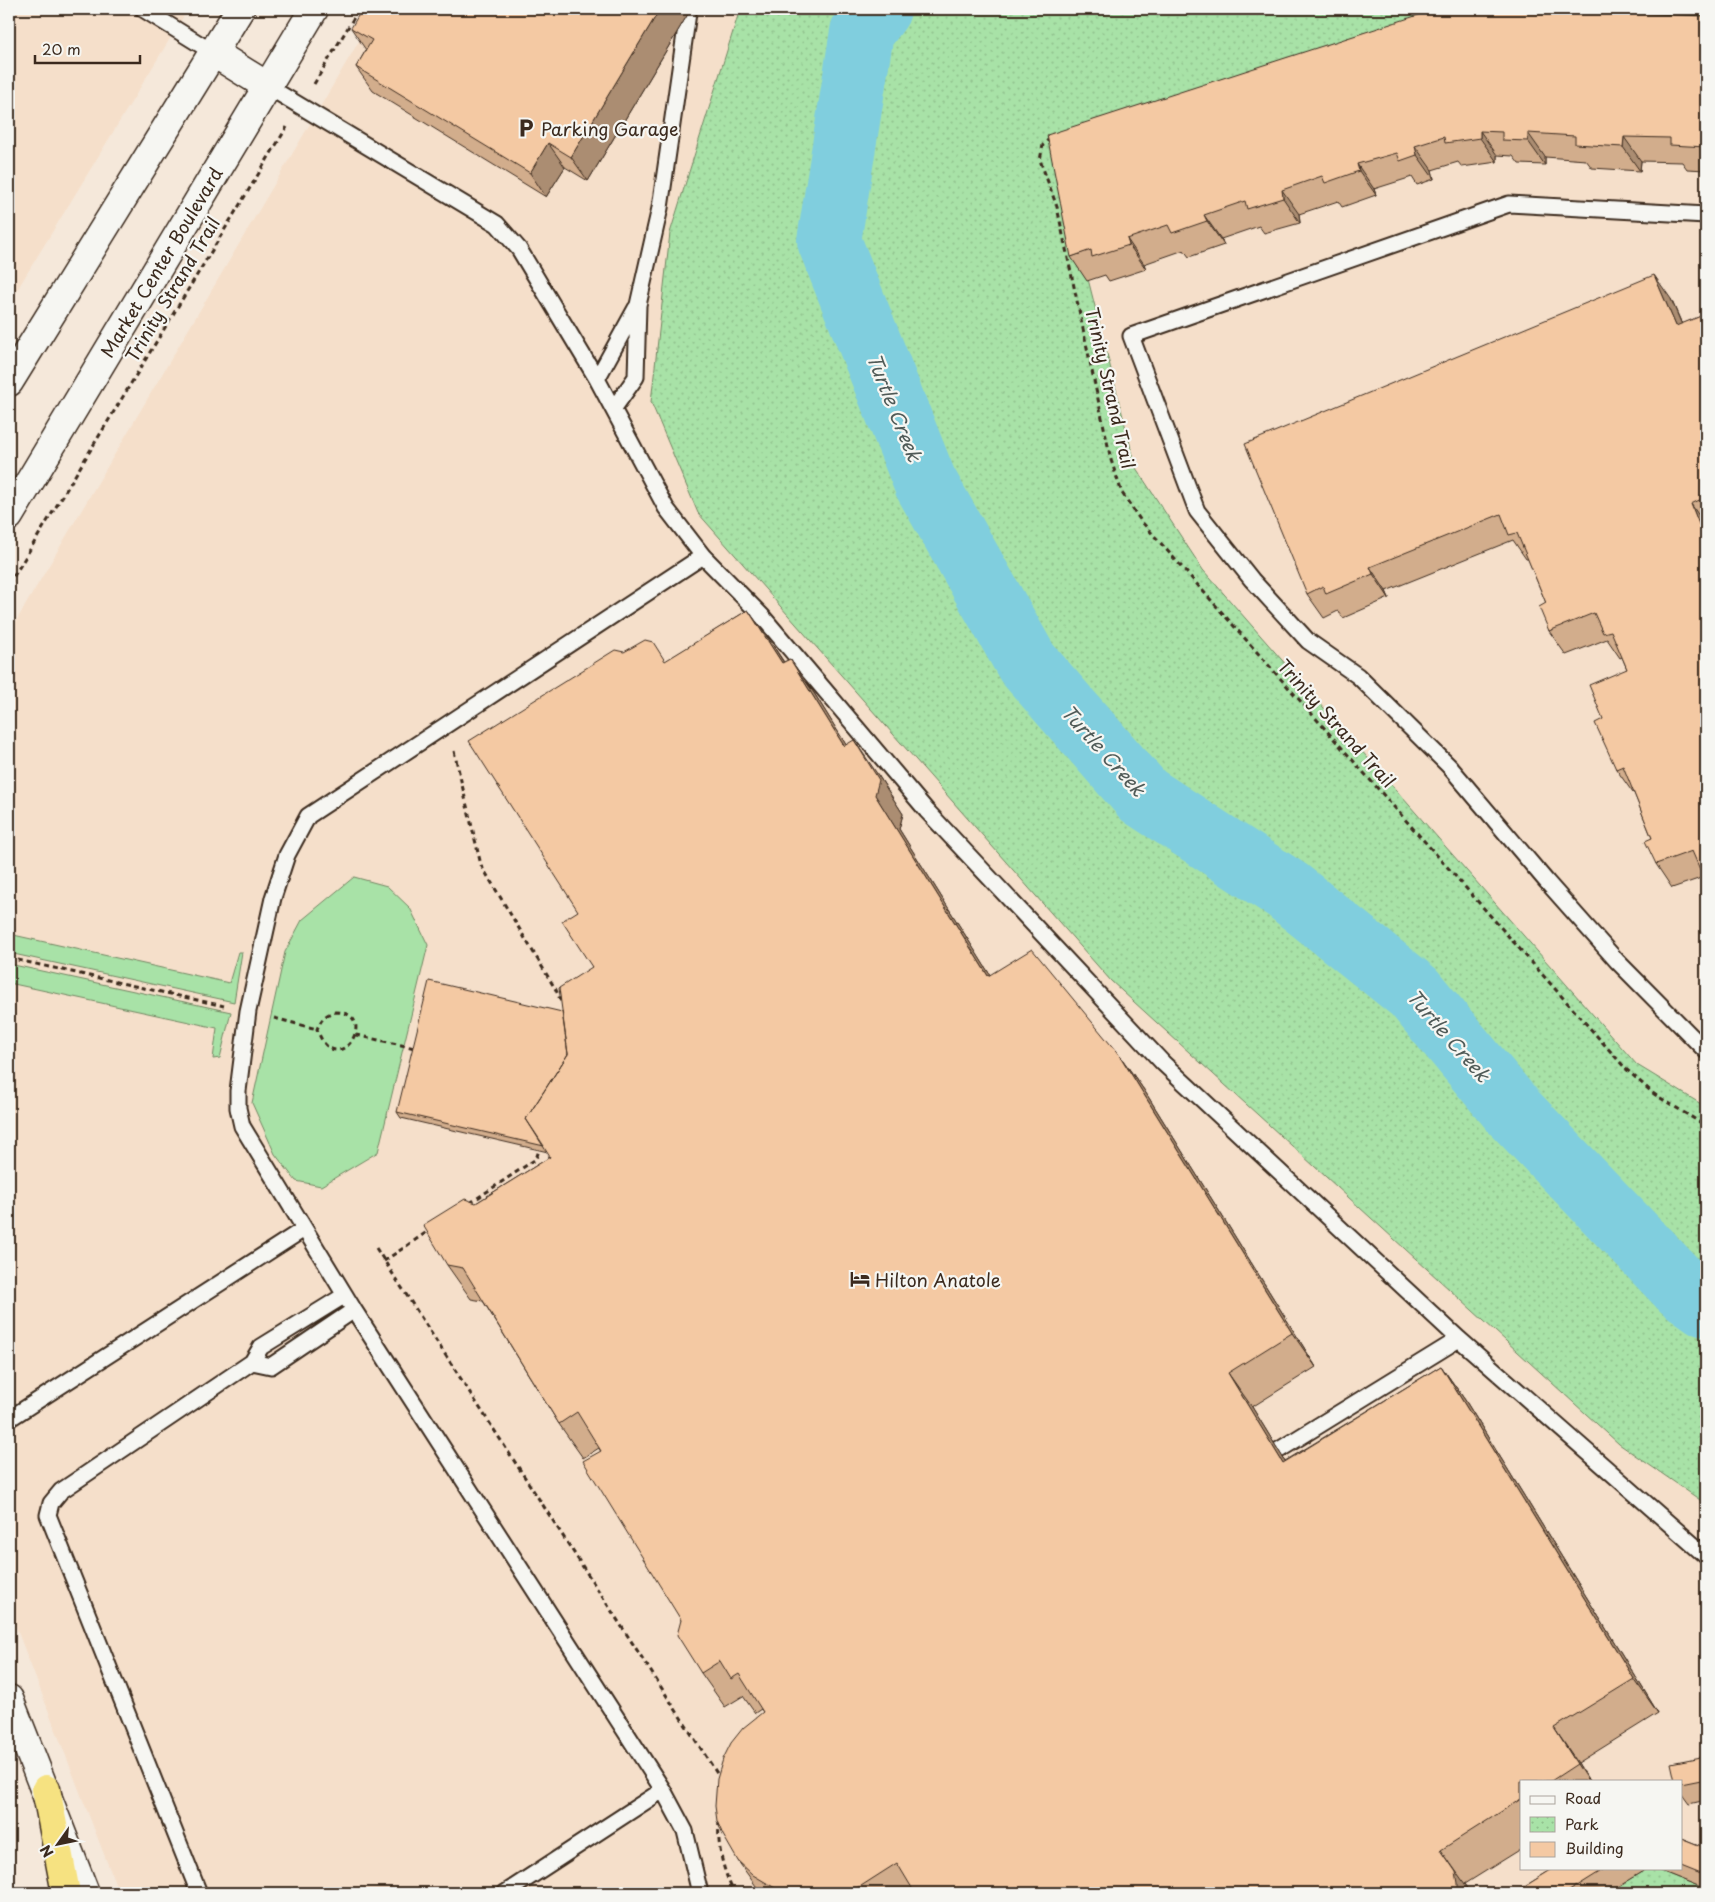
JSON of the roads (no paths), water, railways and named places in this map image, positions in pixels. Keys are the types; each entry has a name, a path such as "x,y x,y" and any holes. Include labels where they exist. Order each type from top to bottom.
{"highway":[{"path":"46,1789 66,1893"}],"street":[{"path":"9,382 240,9"},
{"name":"Market Center Boulevard","path":"9,516 314,9"},
{"path":"214,52 267,86"},
{"path":"9,1699 86,1893"}],"lane":[{"path":"143,9 214,52"},
{"path":"614,408 636,377 638,304 660,208 688,13"},
{"path":"267,86 497,224 519,249 597,379 666,508 703,556 762,616 927,811 1163,1063 1459,1339 1706,1556"},
{"path":"1706,216 1509,204 1131,336 1197,511 1252,580 1308,641 1358,676 1449,766 1604,946 1706,1051"},
{"path":"597,379 638,304"},
{"path":"700,1893 684,1831 663,1790 354,1310 304,1229 242,1126 238,1108 238,1091 248,1011 273,898 287,855 308,816 703,556"},
{"path":"9,1419 304,1229"},
{"path":"200,1893 48,1515 50,1503 61,1490 252,1362 261,1347 345,1295"},
{"path":"252,1362 271,1366 354,1310"},
{"path":"1279,1450 1459,1339"},
{"path":"505,1893 663,1790"}],"waterway":[{"name":"Turtle Creek","path":"879,9 862,32 829,241 925,482 1027,663 1143,796 1287,890 1414,992 1512,1110 1682,1288 1706,1305"}],"place":[{"name":"Parking Garage","path":"526,128"},
{"name":"Hilton Anatole","path":"860,1279"}]}
